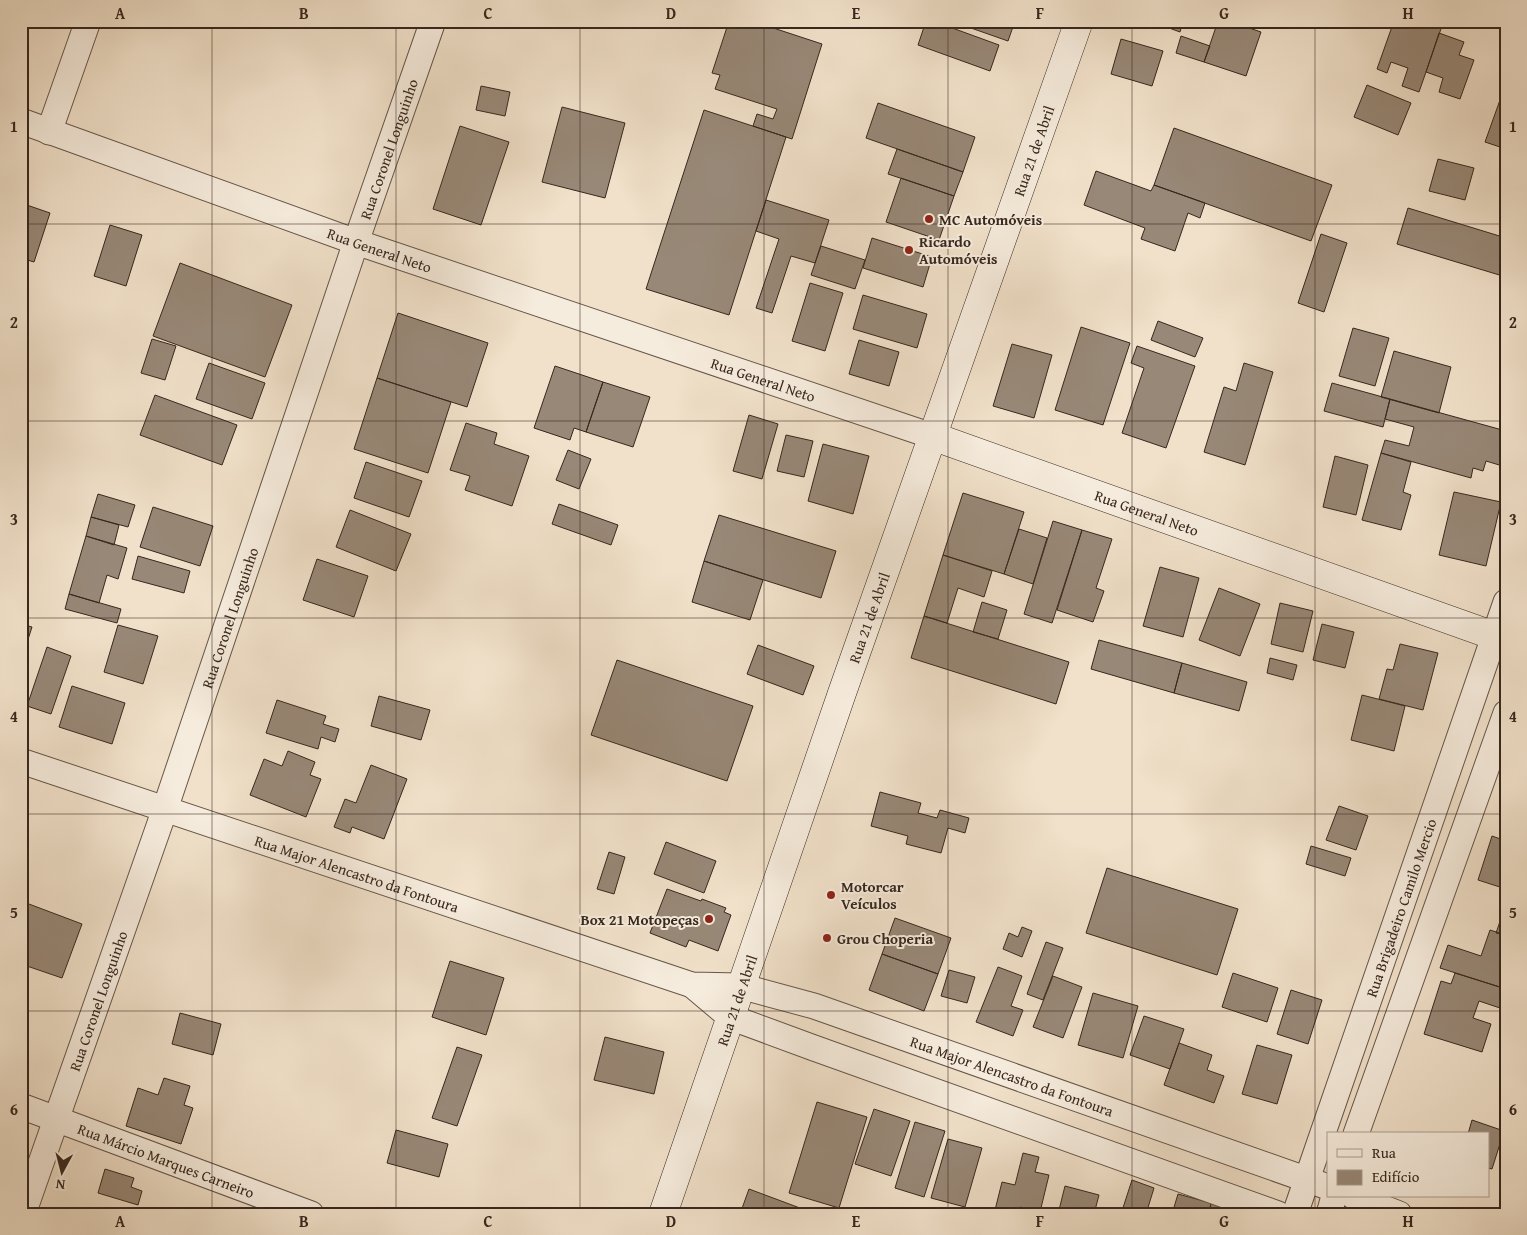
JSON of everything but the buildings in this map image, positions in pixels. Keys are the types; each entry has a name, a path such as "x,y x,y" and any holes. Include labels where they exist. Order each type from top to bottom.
{"street":[{"path":"49,132 88,21"},
{"name":"Rua Coronel Longuinho","path":"23,1214 165,809 356,242 433,21"},
{"name":"Rua 21 de Abril","path":"663,1214 740,986 1079,21"},
{"name":"Rua General Neto","path":"21,121 356,242 932,436 1500,638"},
{"name":"Rua Brigadeiro Camilo Mercio","path":"1333,1132 1410,880 1500,638 1506,602"},
{"path":"1357,1132 1506,713"},
{"name":"Rua Major Alencastro da Fontoura","path":"21,761 692,985 740,986 814,1006 1317,1183"},
{"path":"1410,880 1442,892"},
{"name":"Rua Major Alencastro da Fontoura","path":"692,985 730,1017 1278,1214"},
{"name":"Rua Márcio Marques Carneiro","path":"21,1106 310,1214"},
{"name":"Rua Brigadeiro Camilo Mercio","path":"1295,1214 1317,1183 1327,1150"},
{"path":"1329,1214 1333,1198"},
{"path":"1358,1198 1399,1214"}],"place":[{"name":"MC Automóveis","path":"929,219"},
{"name":"Ricardo Automóveis","path":"909,250"},
{"name":"Motorcar Veículos","path":"831,895"},
{"name":"Box 21 Motopeças","path":"709,919"},
{"name":"Grou Choperia","path":"827,938"}]}
